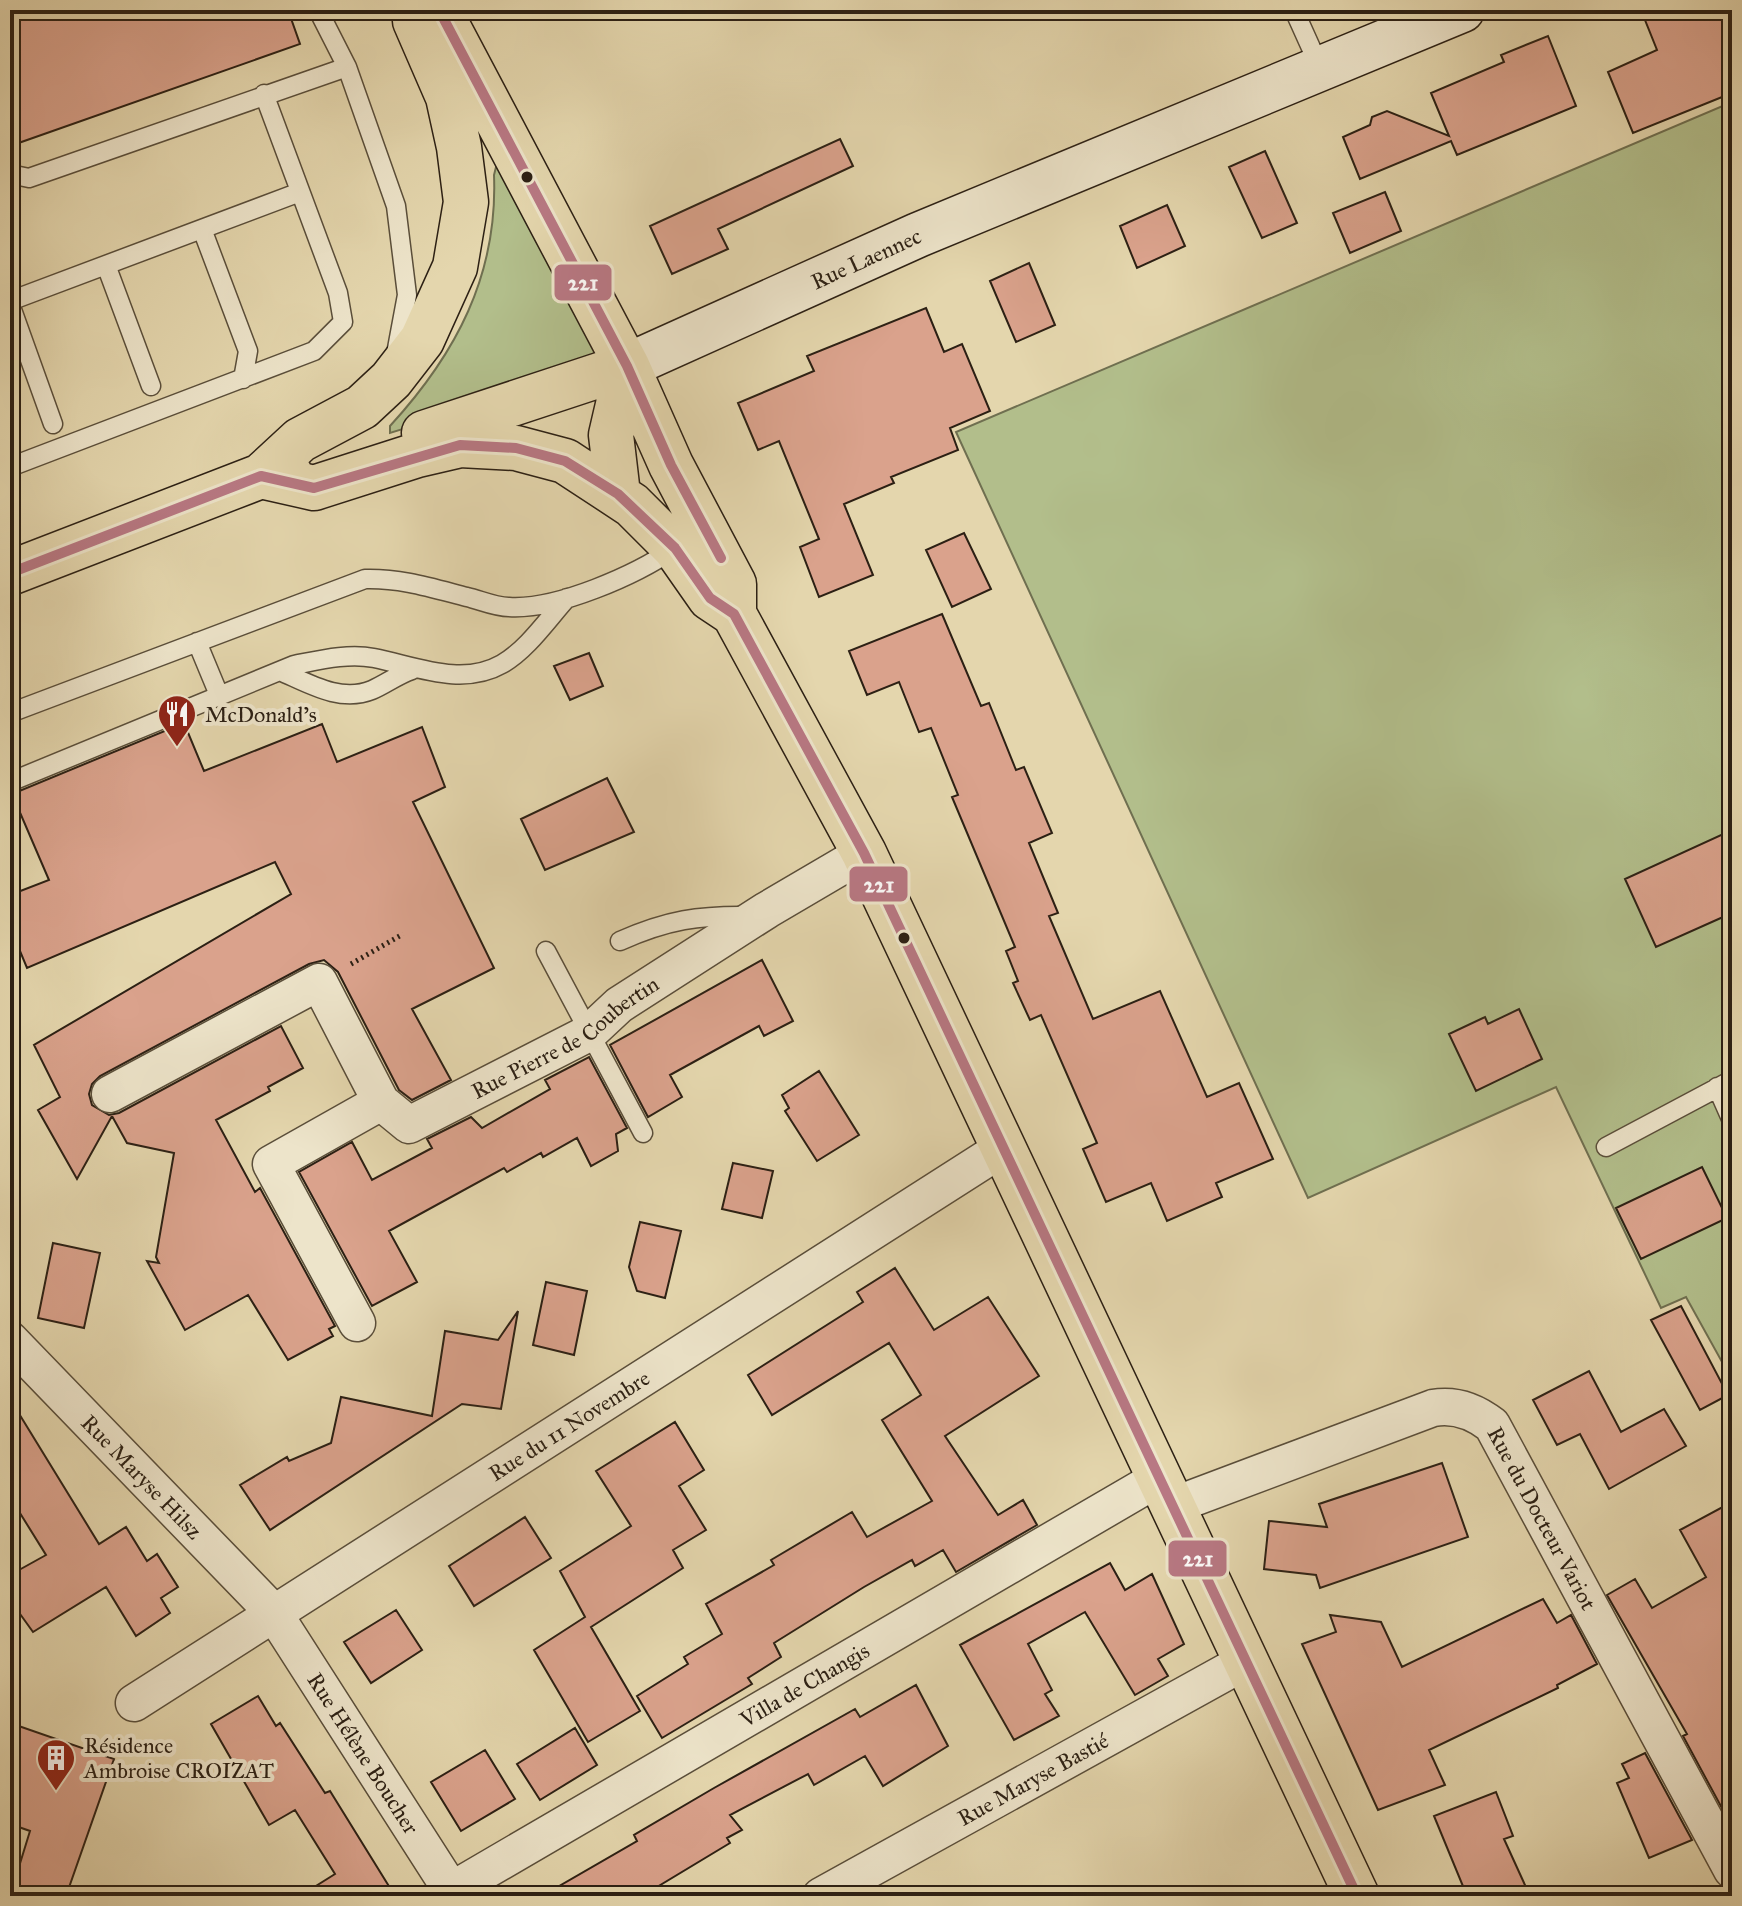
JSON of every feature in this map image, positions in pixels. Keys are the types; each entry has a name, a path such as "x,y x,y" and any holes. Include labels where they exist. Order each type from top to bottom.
{"main road":[{"path":"436,11 627,366 671,465 734,584 734,614"},
{"name":"Rue Laennec","path":"261,476 300,440 362,407 391,380 422,340 455,267 466,202 436,11"},
{"path":"618,494 611,435 627,366"},
{"name":"Rue Laennec","path":"10,573 261,476 306,472 627,366"},
{"path":"261,476 314,488 417,455 460,445 516,448 565,461 618,494 675,548 710,598 734,614 864,853 1357,1896"}],"street":[{"name":"Rue Laennec","path":"627,366 918,235 1462,10"},
{"name":"Rue Pierre de Coubertin","path":"319,982 381,1102 409,1125 589,1033 619,1005 757,916 864,853"},
{"path":"110,1094 319,982"},
{"path":"357,1323 271,1164 381,1102"},
{"name":"Rue du 11 Novembre","path":"134,1703 1003,1148"},
{"name":"Rue Maryse Hilsz","path":"10,1340 273,1612"},
{"name":"Rue du Docteur Variot","path":"1166,1492 1425,1410 1459,1408 1485,1419 1500,1438 1732,1870"},
{"name":"Villa de Changis","path":"453,1893 1166,1492"},
{"name":"Rue Hélène Boucher","path":"273,1612 453,1893"},
{"name":"Rue Maryse Bastié","path":"821,1896 1246,1661"}],"lane":[{"path":"318,10 347,67 396,206 407,295 391,380"},
{"path":"1294,10 1321,70"},
{"path":"10,174 29,178 347,67"},
{"path":"10,467 314,351 343,322 338,293 264,94"},
{"path":"53,424 10,302 300,192"},
{"path":"202,229 248,351 243,379"},
{"path":"106,265 151,386"},
{"path":"10,713 365,579 398,578 508,608 567,598 652,563 675,548"},
{"path":"10,782 280,671 338,657 373,658 412,670 439,674 499,666 513,656 567,598"},
{"path":"197,642 219,695"},
{"path":"280,671 325,691 346,694 370,691 412,670"},
{"path":"620,941 661,923 707,915 757,916"},
{"path":"546,951 643,1133"},
{"path":"1606,1147 1724,1084 1732,1121"}],"path":[{"path":"319,982 403,934"}],"green space":[{"path":"1732,102 1732,1380 1686,1297 1661,1308 1556,1087 1308,1198 956,432"},
{"path":"503,165 602,363 594,370 390,433 390,426 435,370 468,311 489,246 494,175 496,167"}],"building":[{"path":"10,10 288,10 300,44 10,146"},
{"path":"1641,10 1732,10 1732,93 1633,133 1608,72 1657,50"},
{"path":"1548,36 1576,106 1457,155 1451,141 1360,179 1343,137 1370,125 1372,117 1387,111 1449,136 1431,93 1504,62 1501,55"},
{"path":"840,139 853,166 718,229 728,249 672,274 650,226"},
{"path":"1265,151 1297,223 1262,238 1229,167"},
{"path":"1385,192 1401,231 1350,253 1333,213"},
{"path":"1167,205 1185,246 1137,268 1120,226"},
{"path":"1029,263 1055,325 1016,342 990,281"},
{"path":"926,308 944,352 962,344 990,411 950,428 958,450 891,477 894,483 844,504 873,575 819,597 800,547 819,539 779,441 758,450 738,403 814,371 807,356"},
{"path":"964,533 991,589 952,607 926,550"},
{"path":"942,614 981,706 989,703 1016,770 1024,767 1052,833 1029,843 1058,913 1049,916 1093,1019 1160,991 1207,1097 1239,1083 1273,1159 1216,1183 1222,1197 1167,1221 1151,1183 1106,1202 1083,1149 1097,1143 1041,1015 1030,1020 1013,983 1018,981 1006,951 1015,947 952,797 958,795 931,728 919,732 899,682 867,695 849,651"},
{"path":"589,653 603,686 570,700 554,666"},
{"path":"184,723 204,771 322,724 337,762 422,727 445,787 413,802 494,968 412,1009 451,1080 412,1100 399,1090 338,972 324,960 309,964 100,1076 92,1084 89,1094 92,1105 109,1115 119,1113 281,1026 303,1068 268,1087 270,1091 216,1120 255,1192 260,1188 335,1326 329,1329 333,1336 288,1360 248,1295 185,1330 147,1261 159,1263 156,1257 174,1153 127,1143 112,1116 77,1179 38,1110 60,1097 34,1045 291,894 275,862 27,968 10,927 10,895 49,880 12,794"},
{"path":"607,778 634,832 545,870 521,819"},
{"path":"1732,830 1732,913 1656,947 1625,879"},
{"path":"762,960 793,1021 764,1036 759,1026 670,1075 682,1097 648,1117 610,1045"},
{"path":"1519,1009 1542,1059 1476,1091 1449,1034 1485,1017 1488,1024"},
{"path":"589,1057 627,1128 616,1134 618,1151 591,1166 577,1138 507,1172 504,1168 389,1231 417,1282 372,1306 299,1172 352,1142 372,1180 432,1148 427,1139 471,1117 482,1128 550,1089 545,1080"},
{"path":"819,1071 859,1135 817,1161 785,1111 789,1108 782,1095"},
{"path":"733,1163 773,1171 762,1218 722,1209"},
{"path":"1702,1167 1727,1218 1641,1259 1616,1208"},
{"path":"640,1222 681,1231 665,1298 637,1291 629,1267"},
{"path":"53,1243 100,1253 84,1328 38,1318"},
{"path":"895,1268 934,1330 988,1297 1039,1376 945,1436 998,1515 1023,1500 1037,1525 956,1572 943,1550 915,1566 912,1560 864,1587 774,1643 781,1657 748,1678 752,1684 662,1738 637,1696 688,1664 684,1657 722,1634 706,1604 774,1565 771,1560 852,1512 867,1537 932,1501 882,1420 921,1395 889,1343 772,1415 748,1375 863,1302 857,1292"},
{"path":"546,1282 587,1291 574,1355 533,1345"},
{"path":"1681,1306 1728,1395 1700,1410 1651,1320"},
{"path":"518,1311 501,1409 462,1404 270,1530 240,1485 287,1457 289,1461 331,1443 341,1397 432,1416 445,1331 498,1340"},
{"path":"1589,1371 1621,1432 1664,1409 1686,1446 1609,1489 1580,1434 1557,1445 1533,1400"},
{"path":"10,1399 99,1544 126,1527 147,1561 157,1554 178,1587 161,1598 170,1613 136,1636 106,1587 33,1632 10,1600 10,1575 46,1555 10,1497"},
{"path":"675,1422 704,1470 679,1486 706,1530 673,1550 683,1568 591,1627 640,1711 588,1742 534,1650 585,1617 560,1571 631,1526 596,1471"},
{"path":"1442,1463 1468,1537 1320,1588 1316,1575 1264,1569 1269,1521 1327,1527 1319,1504"},
{"path":"1732,1502 1730,1823 1683,1736 1687,1734 1607,1595 1635,1579 1652,1608 1706,1577 1680,1530"},
{"path":"525,1517 551,1558 474,1606 449,1566"},
{"path":"1110,1563 1125,1590 1152,1574 1184,1644 1158,1659 1168,1676 1135,1695 1085,1612 1028,1644 1052,1690 1045,1694 1059,1716 1014,1740 960,1645"},
{"path":"1543,1599 1557,1623 1571,1615 1597,1664 1557,1685 1558,1688 1429,1750 1445,1785 1378,1810 1302,1644 1336,1632 1330,1615 1381,1622 1402,1667"},
{"path":"396,1610 422,1650 371,1683 344,1642"},
{"path":"916,1685 948,1746 883,1786 865,1756 814,1785 808,1774 730,1815 742,1830 727,1838 730,1843 642,1896 542,1896 637,1841 634,1835 714,1788 855,1709 860,1717"},
{"path":"258,1696 276,1726 280,1723 325,1793 330,1791 395,1896 300,1896 335,1874 295,1810 269,1825 211,1724"},
{"name":"Résidence Ambroise CROIZAT","path":"10,1723 114,1759 66,1896 10,1896 30,1831 10,1824"},
{"path":"575,1728 597,1765 540,1800 517,1764"},
{"path":"485,1750 515,1799 461,1831 431,1782"},
{"path":"1645,1753 1692,1840 1649,1858 1617,1783 1629,1778 1622,1764"},
{"path":"1496,1792 1513,1836 1504,1839 1530,1896 1467,1896 1434,1816"}],"transit line":[{"name":"221","path":"439,10 627,366 671,465 721,558"},
{"name":"221","path":"10,573 261,476 314,488 460,445 516,448 565,461 618,494 675,548 710,598 734,614 864,853 1357,1896"}],"place":[{"name":"McDonald's","path":"177,748"},
{"name":"Résidence Ambroise CROIZAT","path":"56,1792"}]}
